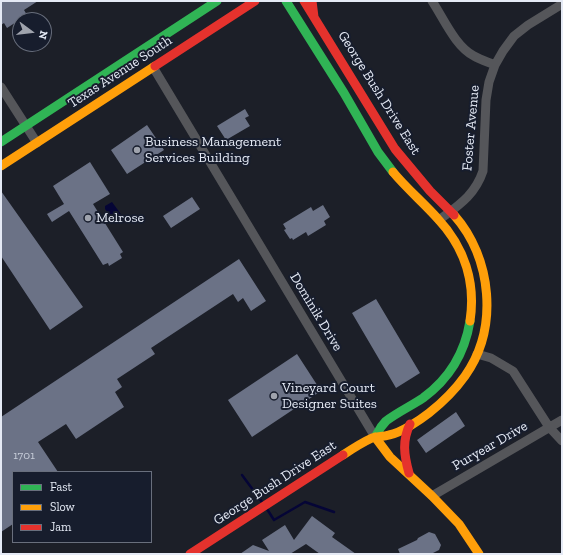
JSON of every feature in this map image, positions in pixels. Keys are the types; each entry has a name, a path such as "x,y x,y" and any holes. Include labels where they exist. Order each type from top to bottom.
{"street":[{"name":"Texas Avenue South","path":"1,142 217,1"},
{"name":"Texas Avenue South","path":"1,166 255,1"},
{"name":"George Bush Drive East","path":"286,1 388,166 439,220 462,253 469,272 472,289 472,307 468,334 457,360 445,378 423,398 384,423 375,436"},
{"name":"George Bush Drive East","path":"190,554 362,443 375,436 392,435 428,413 453,392 468,372 477,354 486,322 487,299 485,276 479,256 471,238 451,211 408,166 395,149 304,1"},
{"path":"312,1 314,17"},
{"path":"432,1 463,48 473,56 495,65"},
{"name":"Foster Avenue","path":"439,220 474,191 483,171 488,82 502,52 514,36 528,25 562,4"},
{"name":"Dominik Drive","path":"153,67 375,436 390,457 410,474 459,524 479,554"},
{"path":"1,87 37,143"},
{"path":"477,354 491,358 513,371 537,410 549,427 562,441"},
{"name":"Puryear Drive","path":"432,496 562,420"},
{"path":"410,424 402,442 404,457 410,474"}],"shaded area":[{"path":"112,202 123,217 115,222 105,209 105,206"}],"building":[{"path":"1,1 38,1 24,10 25,12 12,12 12,25 7,28 4,23 1,25"},
{"path":"245,109 249,116 245,118 250,126 226,140 217,126"},
{"name":"Business Management Services Building","path":"147,125 164,150 127,174 111,150"},
{"name":"Melrose","path":"90,162 110,194 93,204 123,252 120,254 122,258 109,266 108,263 103,265 69,211 52,222 47,214 64,204 53,186"},
{"path":"1,191 83,307 50,330 1,256"},
{"path":"192,197 200,209 171,228 163,216"},
{"path":"323,205 330,217 324,221 326,225 308,236 306,232 293,240 292,238 290,239 284,230 286,229 283,224 311,207 313,211"},
{"path":"239,259 266,301 251,311 243,298 238,302 233,294 151,348 155,354 117,379 122,387 115,392 124,407 76,439 66,424 38,442 57,471 12,471 12,525 1,532 1,417"},
{"path":"376,299 420,373 396,388 352,313"},
{"name":"Vineyard Court Designer Suites","path":"297,354 321,391 252,437 228,400"},
{"path":"456,412 465,426 426,453 417,440"},
{"path":"312,516 335,533 332,537 356,554 320,554 306,544 290,554 240,554 253,545 269,551 262,540 285,525 294,540"},
{"path":"429,532 435,534 441,545 439,550 431,554 400,554 398,549 417,540"}],"waterway":[{"path":"242,475 262,502"},
{"path":"267,509 274,520 305,502 334,512"}],"traffic: fast":[{"path":"1,142 217,1"},
{"path":"286,1 344,93 378,152 393,172"},
{"path":"375,437 386,421 423,398 441,382 460,354 468,332 470,321"}],"traffic: slow":[{"path":"1,166 155,66"},
{"path":"393,172 433,213 455,241 466,266 469,279 471,293 470,321"},
{"path":"343,455 372,438 387,436 399,432 425,416 444,400 457,386 465,376 476,357 483,337 486,315 486,294 483,272 477,252 467,232 454,215"},
{"path":"375,437 390,457 432,496 459,524 479,554"}],"traffic: jam":[{"path":"155,66 255,1"},
{"path":"304,1 395,149 430,191 454,215"},
{"path":"312,1 314,17"},
{"path":"409,473 406,460 405,442 407,430 410,424"},
{"path":"190,554 343,455"}],"place":[{"name":"Business Management Services Building","path":"137,150"},
{"name":"Melrose","path":"88,218"},
{"name":"Vineyard Court Designer Suites","path":"274,396"}]}
